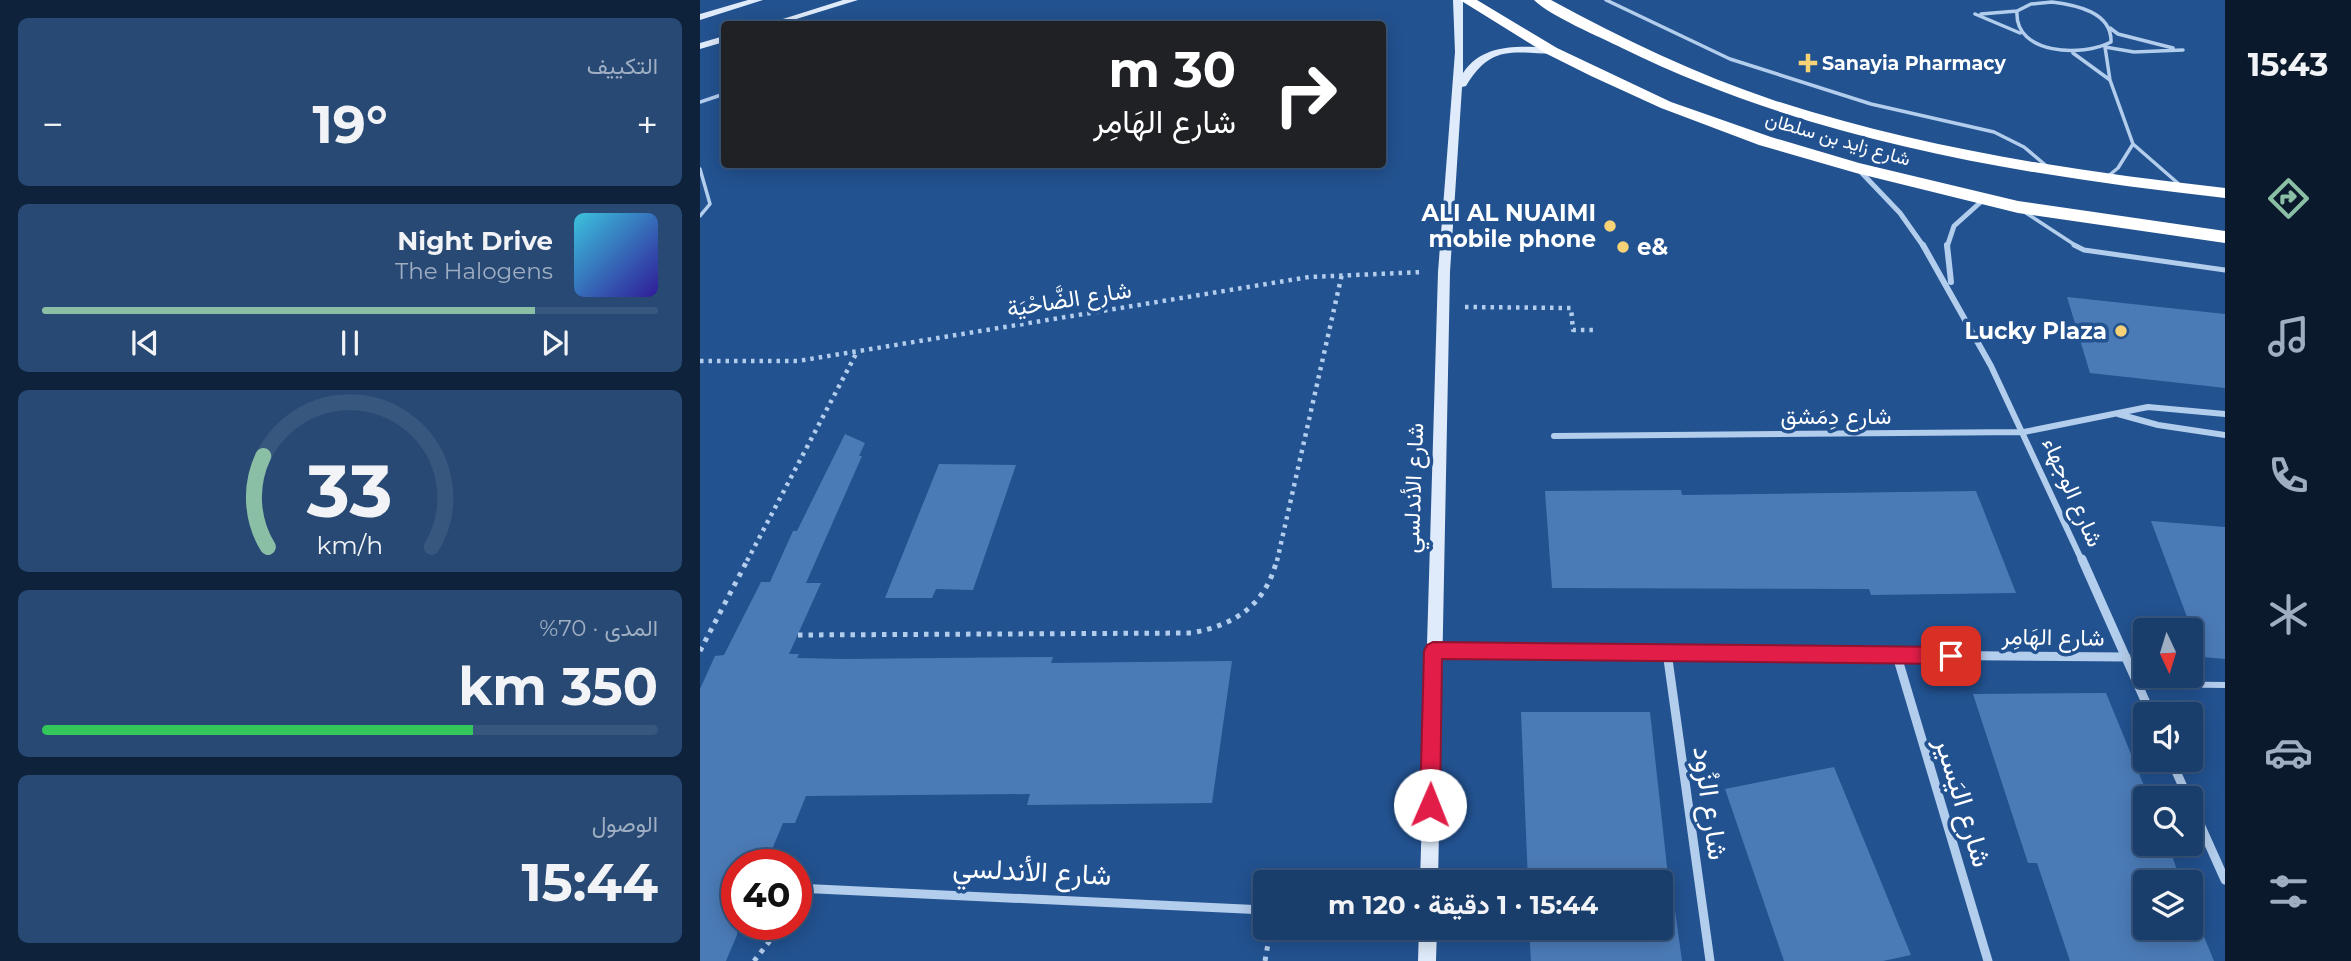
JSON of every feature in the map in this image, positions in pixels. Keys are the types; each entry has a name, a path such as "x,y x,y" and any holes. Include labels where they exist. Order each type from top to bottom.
{"highway":[{"name":"شارع زايد بن سلطان","path":"1467,0 1552,51 1678,110 1765,141 1856,168 1983,200 2225,237"},
{"name":"شارع زايد بن سلطان","path":"1541,0 1639,51 1747,96 1870,134 2051,171 2225,193"}],"street":[{"path":"700,17 758,0"},
{"path":"782,21 853,0"},
{"name":"شارع الأندلسي","path":"1429,870 1444,272 1458,95 1458,0"},
{"path":"700,46 721,40"},
{"name":"شارع الأندلسي","path":"1458,95 1468,71 1479,58 1493,52 1552,51"},
{"name":"شارع الوجهاء","path":"1856,168 1902,214 1952,290 2024,432 2133,674"},
{"name":"شارع الوجهاء","path":"1952,290 1945,257 1947,233 1956,219 1983,200"},
{"name":"شارع دِمَشق","path":"1554,436 2024,432 2151,407 2225,414"},
{"name":"شارع دِمَشق","path":"2117,414 2158,425 2225,435"},
{"name":"شارع الهَامِر","path":"1433,651 2126,657"},
{"name":"شارع الزُود","path":"1667,652 1710,961"},
{"name":"شارع اليَسير","path":"1897,656 1988,961"},
{"path":"2203,831 2225,880"},
{"name":"شارع الأندلسي","path":"812,889 1253,909"},
{"path":"1427,961 1428,940"}],"lane":[{"path":"1606,0 1730,59 1871,104 1994,132 2024,147 2051,171"},
{"path":"2069,0 2076,6"},
{"path":"2033,2 2076,6 2091,12 2118,34 2183,50 2134,52 2105,47 2071,52 2047,47 1975,14 2017,11 2033,2"},
{"path":"2017,11 2016,23 2027,37"},
{"path":"2110,28 2112,35 2105,47 2110,80 2133,144 2186,189"},
{"path":"2071,52 2110,80"},
{"path":"700,102 721,95"},
{"path":"2104,179 2118,168 2133,144"},
{"path":"700,169 710,204 700,216"},
{"path":"2018,207 2059,237 2084,250 2225,270"},
{"path":"2203,685 2225,685"}],"path":[{"name":"شارع الضَّاحْيَة","path":"700,361 798,361 1342,274 1444,272"},
{"path":"798,635 1191,633 1218,629 1243,617 1262,597 1273,576 1342,274"},
{"path":"1443,307 1571,308 1573,330 1595,330"},
{"path":"700,651 857,352"},
{"path":"754,961 770,940"},
{"path":"1265,961 1269,940"}],"building":[{"path":"2067,297 2225,314 2225,388 2090,373"},
{"path":"845,434 865,443 859,456 862,456 806,583 821,583 789,654 799,654 797,658 1053,657 1051,663 1232,661 1212,803 1027,805 1030,794 806,796 795,823 783,823 772,849 721,849 721,940 735,940 726,961 700,961 700,689 715,656 724,655 761,582 770,582 793,531 797,531"},
{"path":"939,464 1016,465 973,590 936,589 932,598 885,598"},
{"path":"1681,490 1682,495 1976,491 2016,593 1871,595 1869,589 1552,588 1545,491"},
{"path":"2151,521 2225,527 2225,659 2203,657 2203,618 2187,618"},
{"path":"2106,693 2133,759 2133,772 2138,772 2144,786 2133,786 2133,856 2172,856 2177,870 2133,870 2133,940 2203,940 2203,934 2214,961 2070,961 2037,863 2028,863 1973,694"},
{"path":"1521,712 1650,712 1667,870 1528,870"},
{"path":"1834,767 1911,955 1883,961 1784,961 1725,789"},
{"path":"1674,903 1682,961 1531,961 1530,940 1673,940"}],"place":[{"name":"Sanayia Pharmacy","path":"1808,63"},
{"name":"ALI AL NUAIMI mobile phone","path":"1610,226"},
{"name":"e&","path":"1623,247"},
{"name":"Lucky Plaza","path":"2121,331"}],"route":[{"path":"1430,805 1433,651 1951,656"}]}
